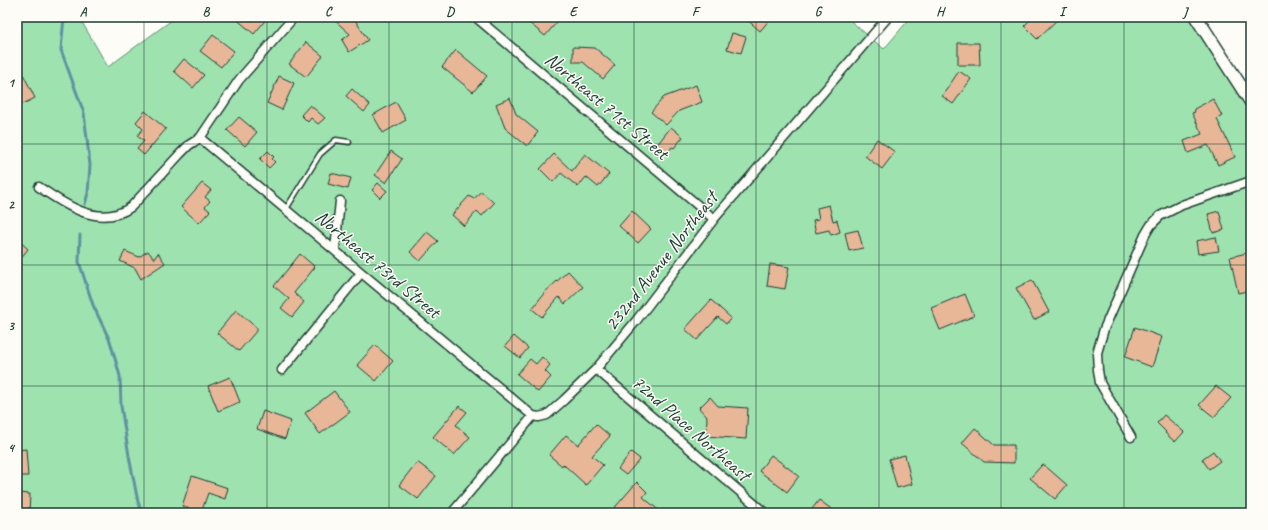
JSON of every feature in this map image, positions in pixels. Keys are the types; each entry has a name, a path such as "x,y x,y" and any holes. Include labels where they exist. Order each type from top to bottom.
{"street":[{"path":"40,187 71,208 86,213 115,215 123,212 130,207 189,145 200,138 239,80 294,17"},
{"name":"232nd Avenue Northeast","path":"533,416 539,417 547,415 596,369 636,321 714,219 888,17"},
{"path":"1196,17 1251,102"},
{"name":"Northeast 71st Street","path":"478,19 714,219"},
{"name":"Northeast 73rd Street","path":"200,138 533,416"},
{"path":"1131,437 1100,383 1097,353 1104,328 1146,235 1151,225 1160,216 1182,205 1251,181"},
{"path":"335,250 340,201"},
{"path":"282,370 361,273"},
{"name":"72nd Place Northeast","path":"596,369 765,513"},
{"path":"452,513 533,416"}],"lane":[{"path":"286,209 320,154 336,140 349,142"}],"green space":[{"path":"17,17 79,17 108,67 176,17 846,17 884,49 911,17 965,17 994,20 998,17 1196,17 1251,102 1251,513 17,513"}],"building":[{"path":"234,17 268,17 254,34"},
{"path":"331,17 353,17 368,40 349,52 342,40 350,34"},
{"path":"522,17 550,17 557,22 545,36"},
{"path":"744,17 772,17 760,31"},
{"path":"1033,17 1060,17 1037,39 1024,26"},
{"path":"732,33 746,37 741,53 727,49"},
{"path":"213,35 234,51 221,67 200,51"},
{"path":"306,42 323,56 306,77 289,64"},
{"path":"958,43 979,43 980,65 958,65"},
{"path":"573,47 595,48 615,65 603,79 583,62 573,62"},
{"path":"456,50 487,76 473,92 442,67"},
{"path":"184,59 204,75 193,88 174,71"},
{"path":"17,62 35,98 17,107"},
{"path":"959,71 971,79 953,104 942,96"},
{"path":"279,76 294,83 282,110 267,103"},
{"path":"696,85 702,102 679,111 666,125 651,112 664,97"},
{"path":"352,89 370,105 364,112 346,96"},
{"path":"510,98 516,114 538,132 527,146 505,128 496,104"},
{"path":"1213,99 1222,116 1217,119 1235,157 1218,165 1208,145 1188,153 1184,141 1202,134 1192,113 1195,112 1194,109"},
{"path":"396,102 406,120 383,133 373,115"},
{"path":"310,105 325,118 318,124 311,118 308,122 301,115"},
{"path":"145,111 166,129 144,155 137,149 144,141 137,136 143,129 136,122"},
{"path":"239,117 257,132 245,146 227,130"},
{"path":"671,127 683,137 674,148 672,147 666,154 656,146"},
{"path":"877,139 895,152 882,169 865,156"},
{"path":"268,151 274,157 272,159 275,162 269,168 260,159"},
{"path":"391,151 402,159 386,183 375,175"},
{"path":"554,154 572,171 585,154 609,174 598,187 586,177 578,187 561,173 553,182 540,169"},
{"path":"331,173 351,178 348,189 328,184"},
{"path":"202,183 211,190 205,197 210,201 205,207 210,211 199,223 181,207"},
{"path":"378,183 387,191 380,198 372,190"},
{"path":"481,191 494,203 482,216 477,211 464,226 452,215 469,196 474,199"},
{"path":"829,205 833,221 837,220 840,232 831,235 829,230 816,233 813,220 819,219 817,208"},
{"path":"632,211 651,229 638,243 619,226"},
{"path":"1219,211 1224,230 1213,233 1208,214"},
{"path":"858,230 863,248 849,251 845,233"},
{"path":"427,232 438,241 420,261 410,252"},
{"path":"1216,237 1219,251 1198,254 1196,241"},
{"path":"17,239 28,249 17,263"},
{"path":"125,251 139,257 148,251 154,259 158,253 165,263 141,279 135,268 120,261"},
{"path":"1251,252 1251,290 1238,293 1230,257"},
{"path":"300,254 315,267 294,293 304,302 292,317 281,308 289,299 274,286"},
{"path":"770,264 789,267 785,289 767,286"},
{"path":"568,271 583,287 565,304 559,297 542,317 532,309 545,292"},
{"path":"1032,280 1049,312 1034,320 1016,288"},
{"path":"965,294 974,316 940,330 931,308"},
{"path":"711,300 731,318 726,324 718,317 697,340 685,329"},
{"path":"236,310 258,329 239,351 217,333"},
{"path":"1135,327 1162,337 1152,367 1125,357"},
{"path":"514,336 528,348 520,358 505,346"},
{"path":"375,345 393,361 376,381 357,365"},
{"path":"542,357 550,365 545,371 551,377 538,392 517,374 530,359 536,364"},
{"path":"230,377 240,402 218,411 208,386"},
{"path":"1216,386 1231,398 1214,417 1199,405"},
{"path":"334,391 350,412 320,434 305,413"},
{"path":"710,397 718,406 748,408 746,439 706,436 707,417 699,408"},
{"path":"459,406 467,412 456,425 470,437 454,455 433,437"},
{"path":"263,411 291,421 285,439 257,429"},
{"path":"1164,415 1184,432 1175,442 1157,423"},
{"path":"596,424 610,436 592,456 603,465 586,485 563,464 562,466 549,455 566,435 578,445"},
{"path":"975,428 994,445 1014,445 1014,463 984,462 962,443"},
{"path":"26,449 28,476 17,476 17,450"},
{"path":"1213,451 1220,461 1209,469 1202,459"},
{"path":"631,452 640,459 626,475 618,469"},
{"path":"771,455 799,476 787,492 759,471"},
{"path":"905,455 912,484 897,488 889,459"},
{"path":"417,462 436,476 418,499 399,485"},
{"path":"1043,464 1067,485 1055,499 1030,478"},
{"path":"192,476 228,488 225,499 208,493 201,513 182,506"},
{"path":"637,482 647,492 643,497 662,513 610,513"},
{"path":"17,493 30,494 29,513 17,513"},
{"path":"819,500 837,513 809,513"}],"waterway":[{"path":"64,17 61,50 84,113 90,165 88,193 85,204"},
{"path":"80,235 79,262 93,305 110,341 120,376 121,406 129,456 138,502 142,513"}]}
